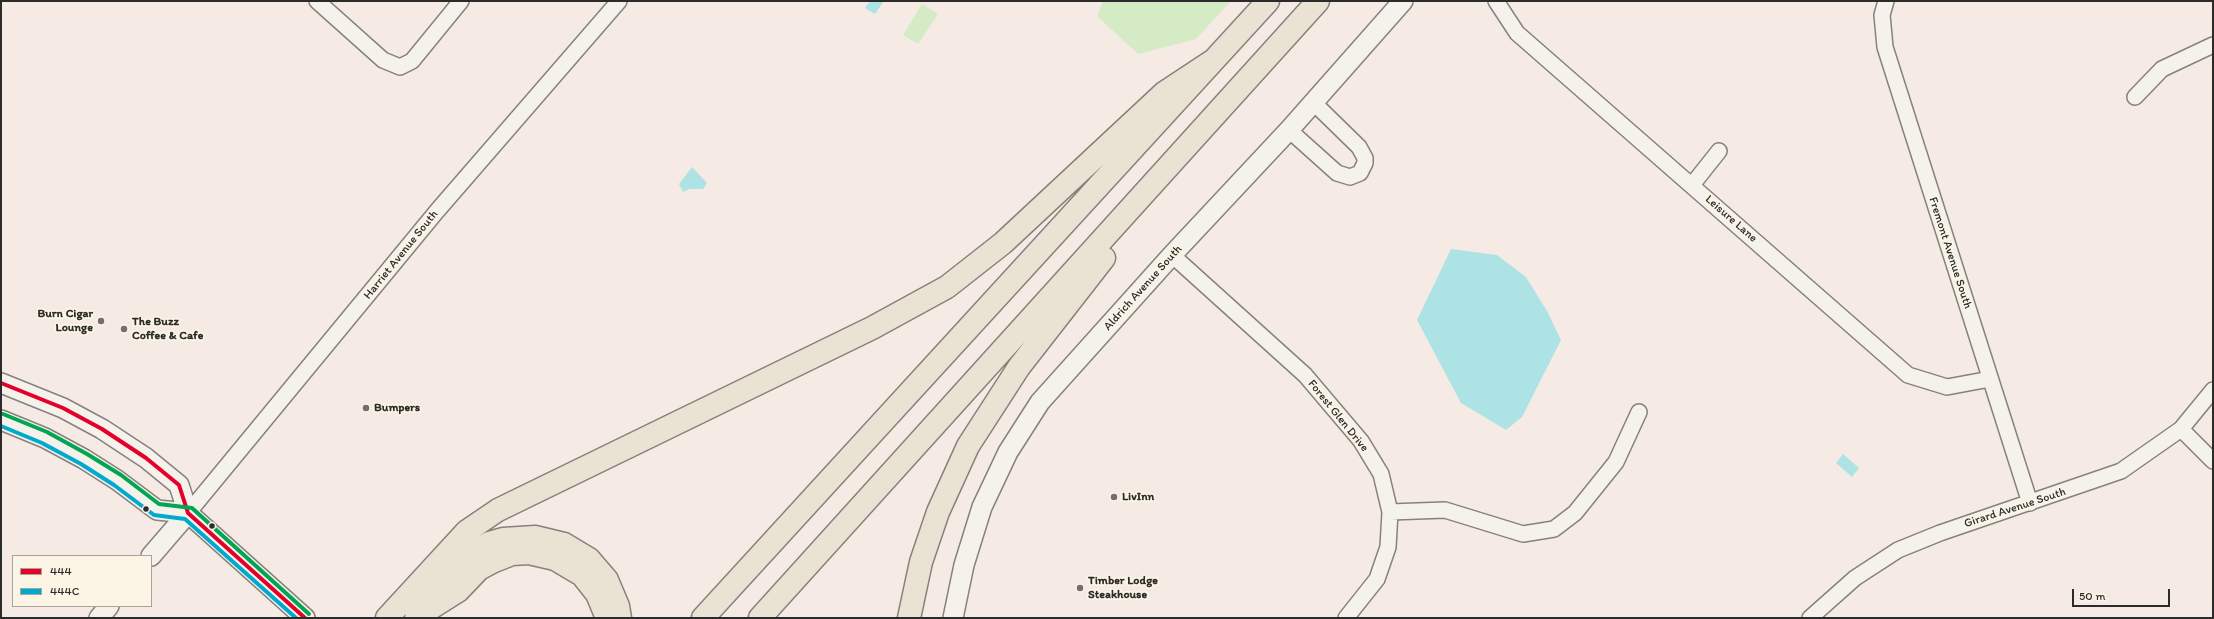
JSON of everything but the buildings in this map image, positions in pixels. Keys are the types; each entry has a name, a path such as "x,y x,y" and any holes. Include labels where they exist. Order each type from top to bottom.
{"highway":[{"path":"703,618 1268,1"},
{"path":"760,618 1318,1"},
{"path":"387,618 467,531 498,510 872,328 947,287 1003,243 1164,93 1214,60"},
{"path":"908,618 921,562 933,526 968,446 1019,367 1210,122"},
{"path":"417,617 439,588 465,559 477,550 489,543 503,539 535,537 564,544 589,559 607,580 618,606 620,618"},
{"path":"417,617 458,590 479,569 512,554 529,553 555,559 582,575 597,594 607,618"}],"street":[{"path":"317,1 383,60 400,67 412,61 462,1"},
{"name":"Harriet Avenue South","path":"188,513 437,211 620,1"},
{"name":"Aldrich Avenue South","path":"953,618 964,565 982,507 1008,452 1040,402 1172,255 1290,130 1403,1"},
{"name":"Leisure Lane","path":"1496,1 1517,33 1908,375 1947,387 1990,379"},
{"name":"Fremont Avenue South","path":"1886,1 1882,15 1885,46 2030,503"},
{"path":"2135,97 2162,69 2213,45"},
{"path":"1290,130 1338,173 1350,177 1360,173 1365,164 1365,158 1359,147 1314,103"},
{"path":"1692,185 1719,152"},
{"name":"Forest Glen Drive","path":"1172,255 1305,376 1361,441 1382,474 1390,512 1388,547 1377,579 1346,618"},
{"path":"1,383 63,408 102,429 146,458 179,485 188,513 305,618"},
{"name":"Girard Avenue South","path":"1810,618 1855,578 1898,550 1940,533 2121,472 2181,429 2213,390"},
{"path":"1390,512 1445,510 1523,534 1554,529 1576,513 1616,462 1639,412"},
{"path":"1,420 45,438 84,459 117,480 157,510 188,513"},
{"path":"2181,429 2213,461"},
{"path":"152,555 188,513"},
{"path":"98,618 108,607"}],"green space":[{"path":"1103,1 1231,1 1196,39 1138,54 1097,16"},
{"path":"922,4 938,14 918,44 903,35"}],"water":[{"path":"870,1 884,1 875,14 865,8"},
{"path":"692,167 707,183 703,189 689,189 683,192 679,184"},
{"path":"1451,249 1497,255 1526,277 1547,311 1561,340 1522,417 1506,430 1461,403 1417,320"},
{"path":"1843,454 1859,468 1852,477 1836,463"}],"transit line":[{"name":"444","path":"1,383 63,408 102,429 146,458 179,485 188,513 305,618"},
{"path":"3,414 47,432 87,454 121,475 159,504 192,508 309,614"},
{"name":"444C","path":"1,426 42,443 81,464 114,485 154,515 185,519 296,618"}],"place":[{"name":"Burn Cigar Lounge","path":"101,321"},
{"name":"The Buzz Coffee & Cafe","path":"124,329"},
{"name":"Bumpers","path":"366,408"},
{"name":"LivInn","path":"1114,497"},
{"name":"Timber Lodge Steakhouse","path":"1080,588"}]}
